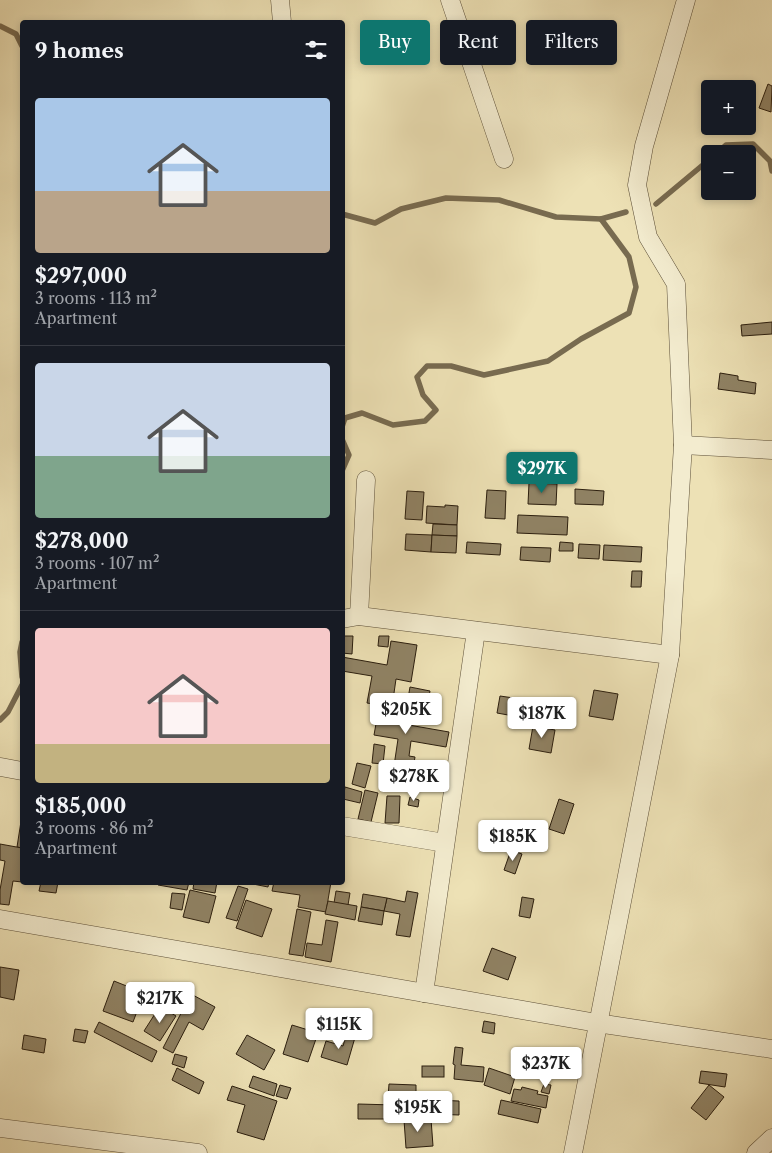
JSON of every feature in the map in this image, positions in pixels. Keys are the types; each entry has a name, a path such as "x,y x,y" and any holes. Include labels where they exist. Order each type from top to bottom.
{"street":[{"path":"280,0 282,20"},
{"path":"450,0 504,159"},
{"path":"573,1153 670,655 683,445 676,284 648,237 637,186 644,146 686,0"},
{"path":"683,445 772,450"},
{"path":"366,480 351,617 670,655"},
{"path":"424,993 476,631"},
{"path":"1,767 20,771"},
{"path":"345,826 445,843"},
{"path":"0,919 597,1023 772,1049"},
{"path":"0,1128 198,1153"},
{"path":"756,1153 772,1138"}],"building":[{"path":"768,84 772,86 771,112 759,108"},
{"path":"772,322 772,334 742,336 741,325"},
{"path":"720,373 738,376 738,380 756,383 755,394 718,389"},
{"path":"529,483 557,484 556,505 528,504"},
{"path":"575,489 604,491 603,505 575,504"},
{"path":"487,490 506,491 505,519 485,518"},
{"path":"407,491 424,492 422,520 405,519"},
{"path":"445,505 458,506 457,525 426,523 427,506 445,507"},
{"path":"518,515 568,517 567,535 517,533"},
{"path":"433,524 457,525 457,536 432,535"},
{"path":"406,534 432,535 431,552 405,550"},
{"path":"432,535 457,536 456,553 431,552"},
{"path":"467,542 501,544 500,555 466,553"},
{"path":"560,542 573,543 573,551 559,551"},
{"path":"579,544 600,545 599,559 578,558"},
{"path":"604,545 642,547 641,562 603,560"},
{"path":"521,547 551,548 550,562 520,560"},
{"path":"632,571 642,571 641,587 631,587"},
{"path":"345,636 353,636 352,654 345,653"},
{"path":"379,636 389,636 388,647 378,646"},
{"path":"391,641 417,645 411,682 396,679 392,707 367,703 372,676 345,672 345,658 387,665"},
{"path":"410,687 430,691 426,713 406,710"},
{"path":"594,690 618,694 613,720 589,716"},
{"path":"396,696 406,698 404,709 394,707"},
{"path":"500,696 534,701 530,719 497,713"},
{"path":"379,707 405,712 403,724 449,732 446,747 411,741 409,756 415,757 413,769 394,766 398,739 374,735"},
{"path":"533,726 555,730 551,753 529,749"},
{"path":"374,744 385,746 383,764 372,763"},
{"path":"357,763 371,766 365,788 352,784"},
{"path":"345,787 362,792 360,803 345,799"},
{"path":"365,790 378,793 371,822 358,819"},
{"path":"387,796 400,796 399,823 385,823"},
{"path":"410,797 419,800 418,807 408,805"},
{"path":"559,799 574,804 564,834 549,829"},
{"path":"20,828 20,848 17,847"},
{"path":"0,844 20,848 20,882 13,881 9,905 0,904 0,890 5,861 0,860"},
{"path":"511,850 522,854 515,874 504,870"},
{"path":"40,885 57,885 56,893 39,891"},
{"path":"158,885 188,885 187,890"},
{"path":"194,885 216,885 215,893 193,889"},
{"path":"273,885 330,885 326,912 298,907 300,895 272,891"},
{"path":"238,886 248,889 237,921 226,918"},
{"path":"190,890 216,896 209,923 183,917"},
{"path":"336,891 350,893 348,905 334,903"},
{"path":"407,891 418,893 410,937 396,935 400,914 384,911 387,898 405,902"},
{"path":"172,893 185,894 182,910 170,908"},
{"path":"363,894 387,898 384,911 361,907"},
{"path":"522,897 534,899 530,918 519,916"},
{"path":"246,900 272,909 262,937 236,928"},
{"path":"328,901 357,906 355,920 325,914"},
{"path":"361,907 384,911 382,925 358,921"},
{"path":"297,909 311,912 303,956 289,954"},
{"path":"326,920 338,922 331,962 305,957 307,943 322,945"},
{"path":"492,948 516,957 508,980 483,971"},
{"path":"0,967 19,970 14,1000 0,997"},
{"path":"114,981 144,993 133,1022 103,1011"},
{"path":"191,994 215,1007 203,1030 189,1022 173,1053 163,1048"},
{"path":"160,1006 176,1016 160,1041 144,1031"},
{"path":"484,1021 495,1023 494,1034 482,1032"},
{"path":"99,1022 157,1051 152,1062 94,1032"},
{"path":"292,1025 318,1033 308,1062 283,1054"},
{"path":"75,1029 88,1031 85,1043 73,1041"},
{"path":"347,1032 356,1034 347,1065 321,1057 326,1041 343,1046"},
{"path":"24,1035 46,1039 44,1053 22,1049"},
{"path":"247,1035 275,1050 264,1070 236,1054"},
{"path":"455,1047 463,1048 461,1065 484,1067 483,1082 454,1079"},
{"path":"175,1054 187,1057 184,1068 172,1064"},
{"path":"422,1066 444,1066 444,1077 422,1077"},
{"path":"177,1068 204,1082 199,1094 172,1080"},
{"path":"489,1068 515,1077 510,1094 484,1085"},
{"path":"701,1071 727,1074 725,1087 699,1083"},
{"path":"253,1076 277,1084 274,1096 249,1087"},
{"path":"389,1084 416,1085 416,1098 388,1097"},
{"path":"544,1084 551,1085 549,1094 541,1092"},
{"path":"280,1085 291,1088 287,1099 276,1096"},
{"path":"709,1085 724,1097 706,1120 691,1108"},
{"path":"232,1086 277,1101 264,1140 237,1132 245,1105 227,1100"},
{"path":"522,1087 538,1091 537,1094 548,1096 546,1108 511,1101 514,1089 521,1090"},
{"path":"434,1100 459,1101 459,1115 433,1114"},
{"path":"501,1100 541,1109 538,1123 498,1114"},
{"path":"358,1104 395,1105 395,1119 358,1119"},
{"path":"431,1119 433,1146 406,1148 404,1120"}],"waterway":[{"path":"0,26 16,34 20,42"},
{"path":"726,145 754,145"},
{"path":"756,147 770,161 772,171"},
{"path":"656,204 701,166"},
{"path":"345,215 375,223 401,209 446,198 499,200 556,217 601,219 626,212"},
{"path":"345,418 362,413 393,425 425,421 436,410 423,395 417,377 427,366 451,366 484,375 548,361 581,339 629,313 636,287 629,257 601,219"},
{"path":"345,446 349,455 345,464"},
{"path":"0,720 8,712 20,689"}]}
